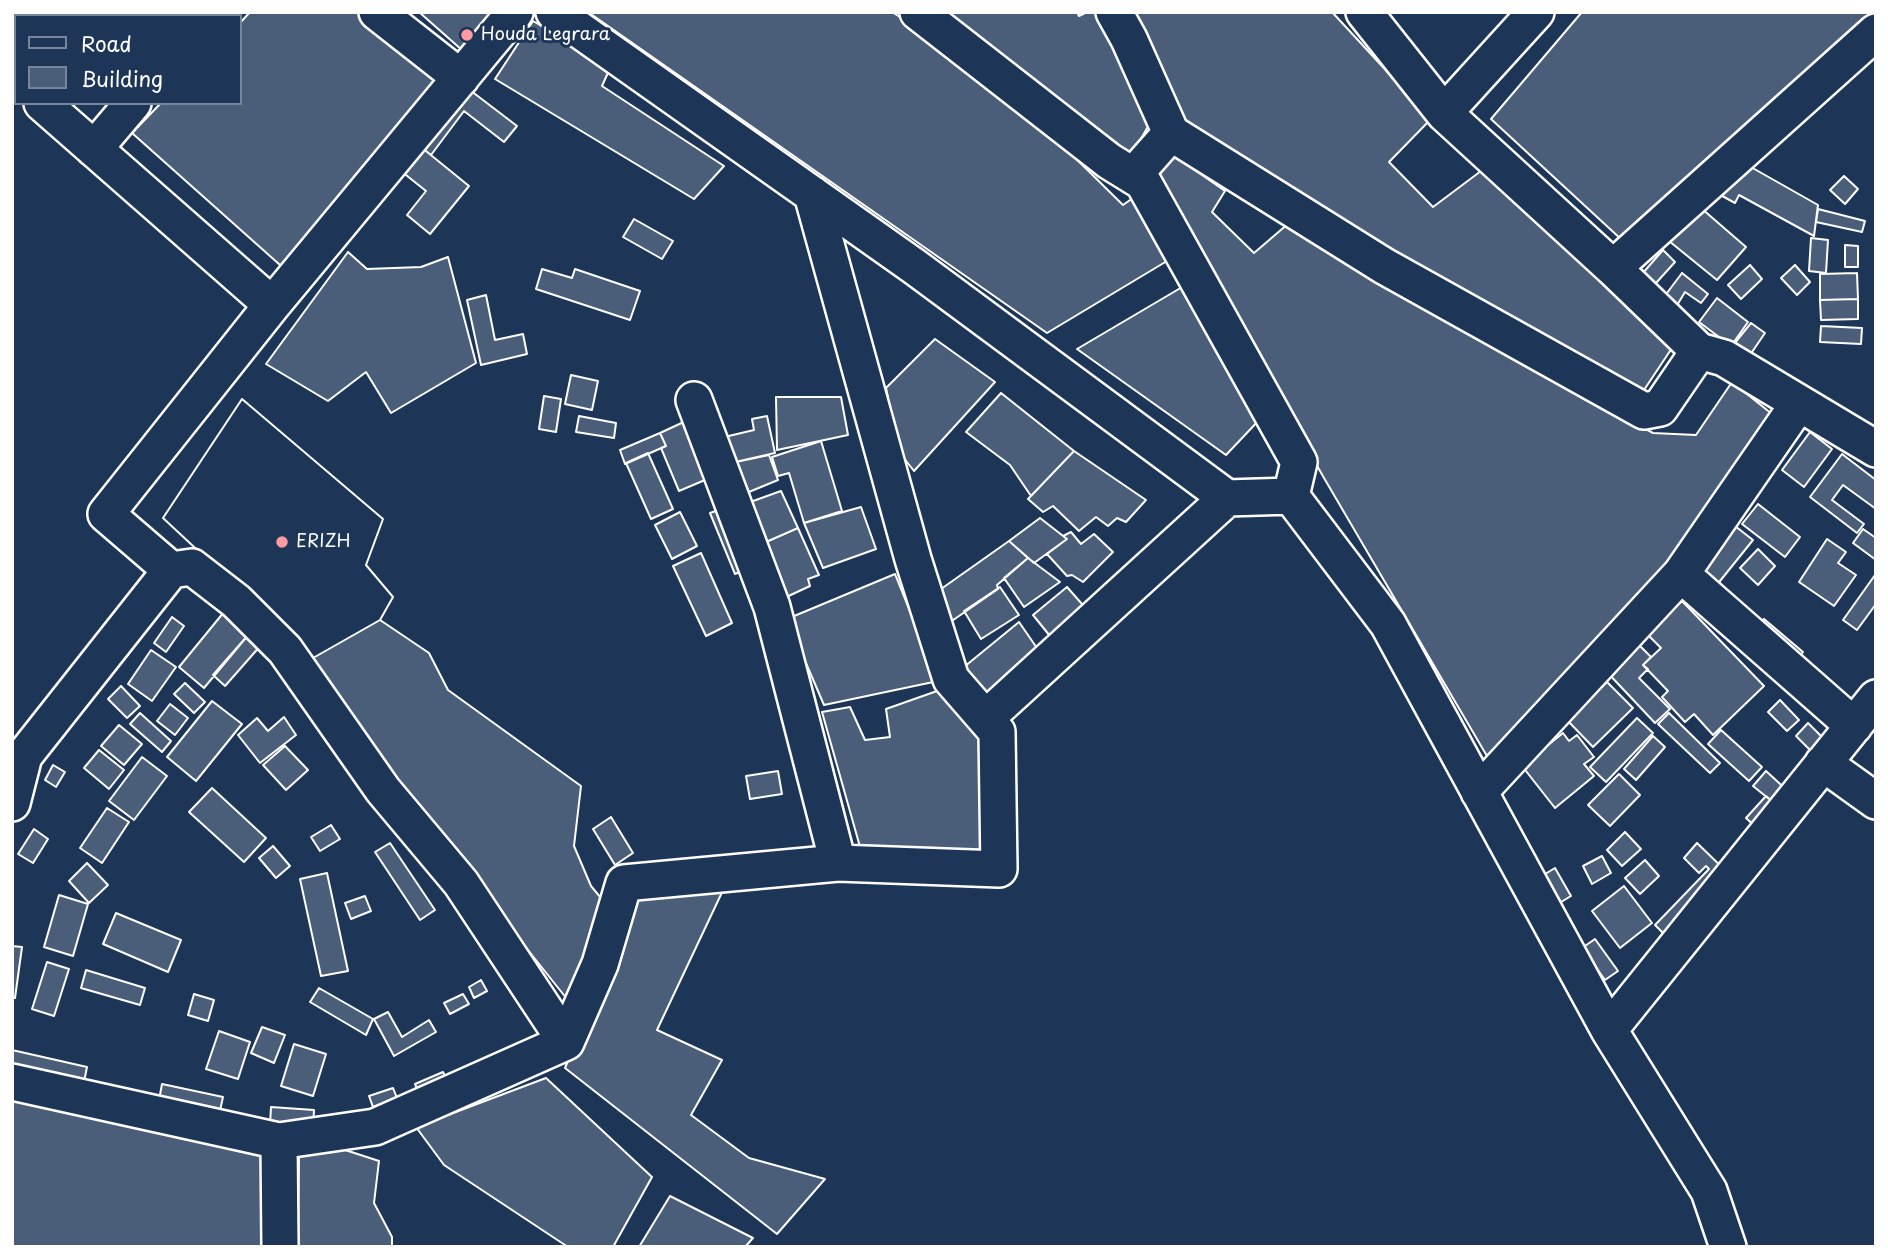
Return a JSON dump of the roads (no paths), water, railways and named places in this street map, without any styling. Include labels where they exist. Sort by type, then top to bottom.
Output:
[{"type":"street","points":[[377,12],[461,78]]},
{"type":"street","points":[[171,570],[106,514],[272,305],[515,12]]},
{"type":"street","points":[[554,12],[915,267],[1227,498],[1291,496]]},
{"type":"street","points":[[918,12],[1109,161],[1143,182],[1299,462],[1291,496]]},
{"type":"street","points":[[1114,12],[1171,133],[1384,266],[1644,411],[1660,408],[1699,351]]},
{"type":"street","points":[[1364,12],[1444,113],[1699,351],[1724,358],[1876,449]]},
{"type":"street","points":[[1444,113],[1536,12]]},
{"type":"street","points":[[1613,268],[1876,32]]},
{"type":"street","points":[[44,105],[272,305]]},
{"type":"street","points":[[94,149],[132,105]]},
{"type":"street","points":[[1133,176],[1171,133]]},
{"type":"street","points":[[12,1082],[279,1141],[374,1127],[566,1042],[600,964],[624,884],[838,863],[999,869],[997,732],[951,679],[913,559],[812,194]]},
{"type":"street","points":[[694,400],[772,607],[838,863]]},
{"type":"street","points":[[1479,792],[1681,574],[1799,403]]},
{"type":"street","points":[[1291,496],[1388,624],[1609,1030],[1709,1191],[1728,1247]]},
{"type":"street","points":[[986,718],[1227,498]]},
{"type":"street","points":[[12,803],[24,756],[171,570],[192,566],[236,601],[285,650],[383,790],[461,883],[566,1042]]},
{"type":"street","points":[[1681,574],[1854,726]]},
{"type":"street","points":[[1609,1030],[1876,698]]},
{"type":"street","points":[[1823,764],[1876,801]]},
{"type":"street","points":[[279,1141],[280,1247]]},
{"type":"place","name":"Houda Legrara","points":[[467,35]]},
{"type":"place","name":"ERIZH","points":[[282,542]]}]
